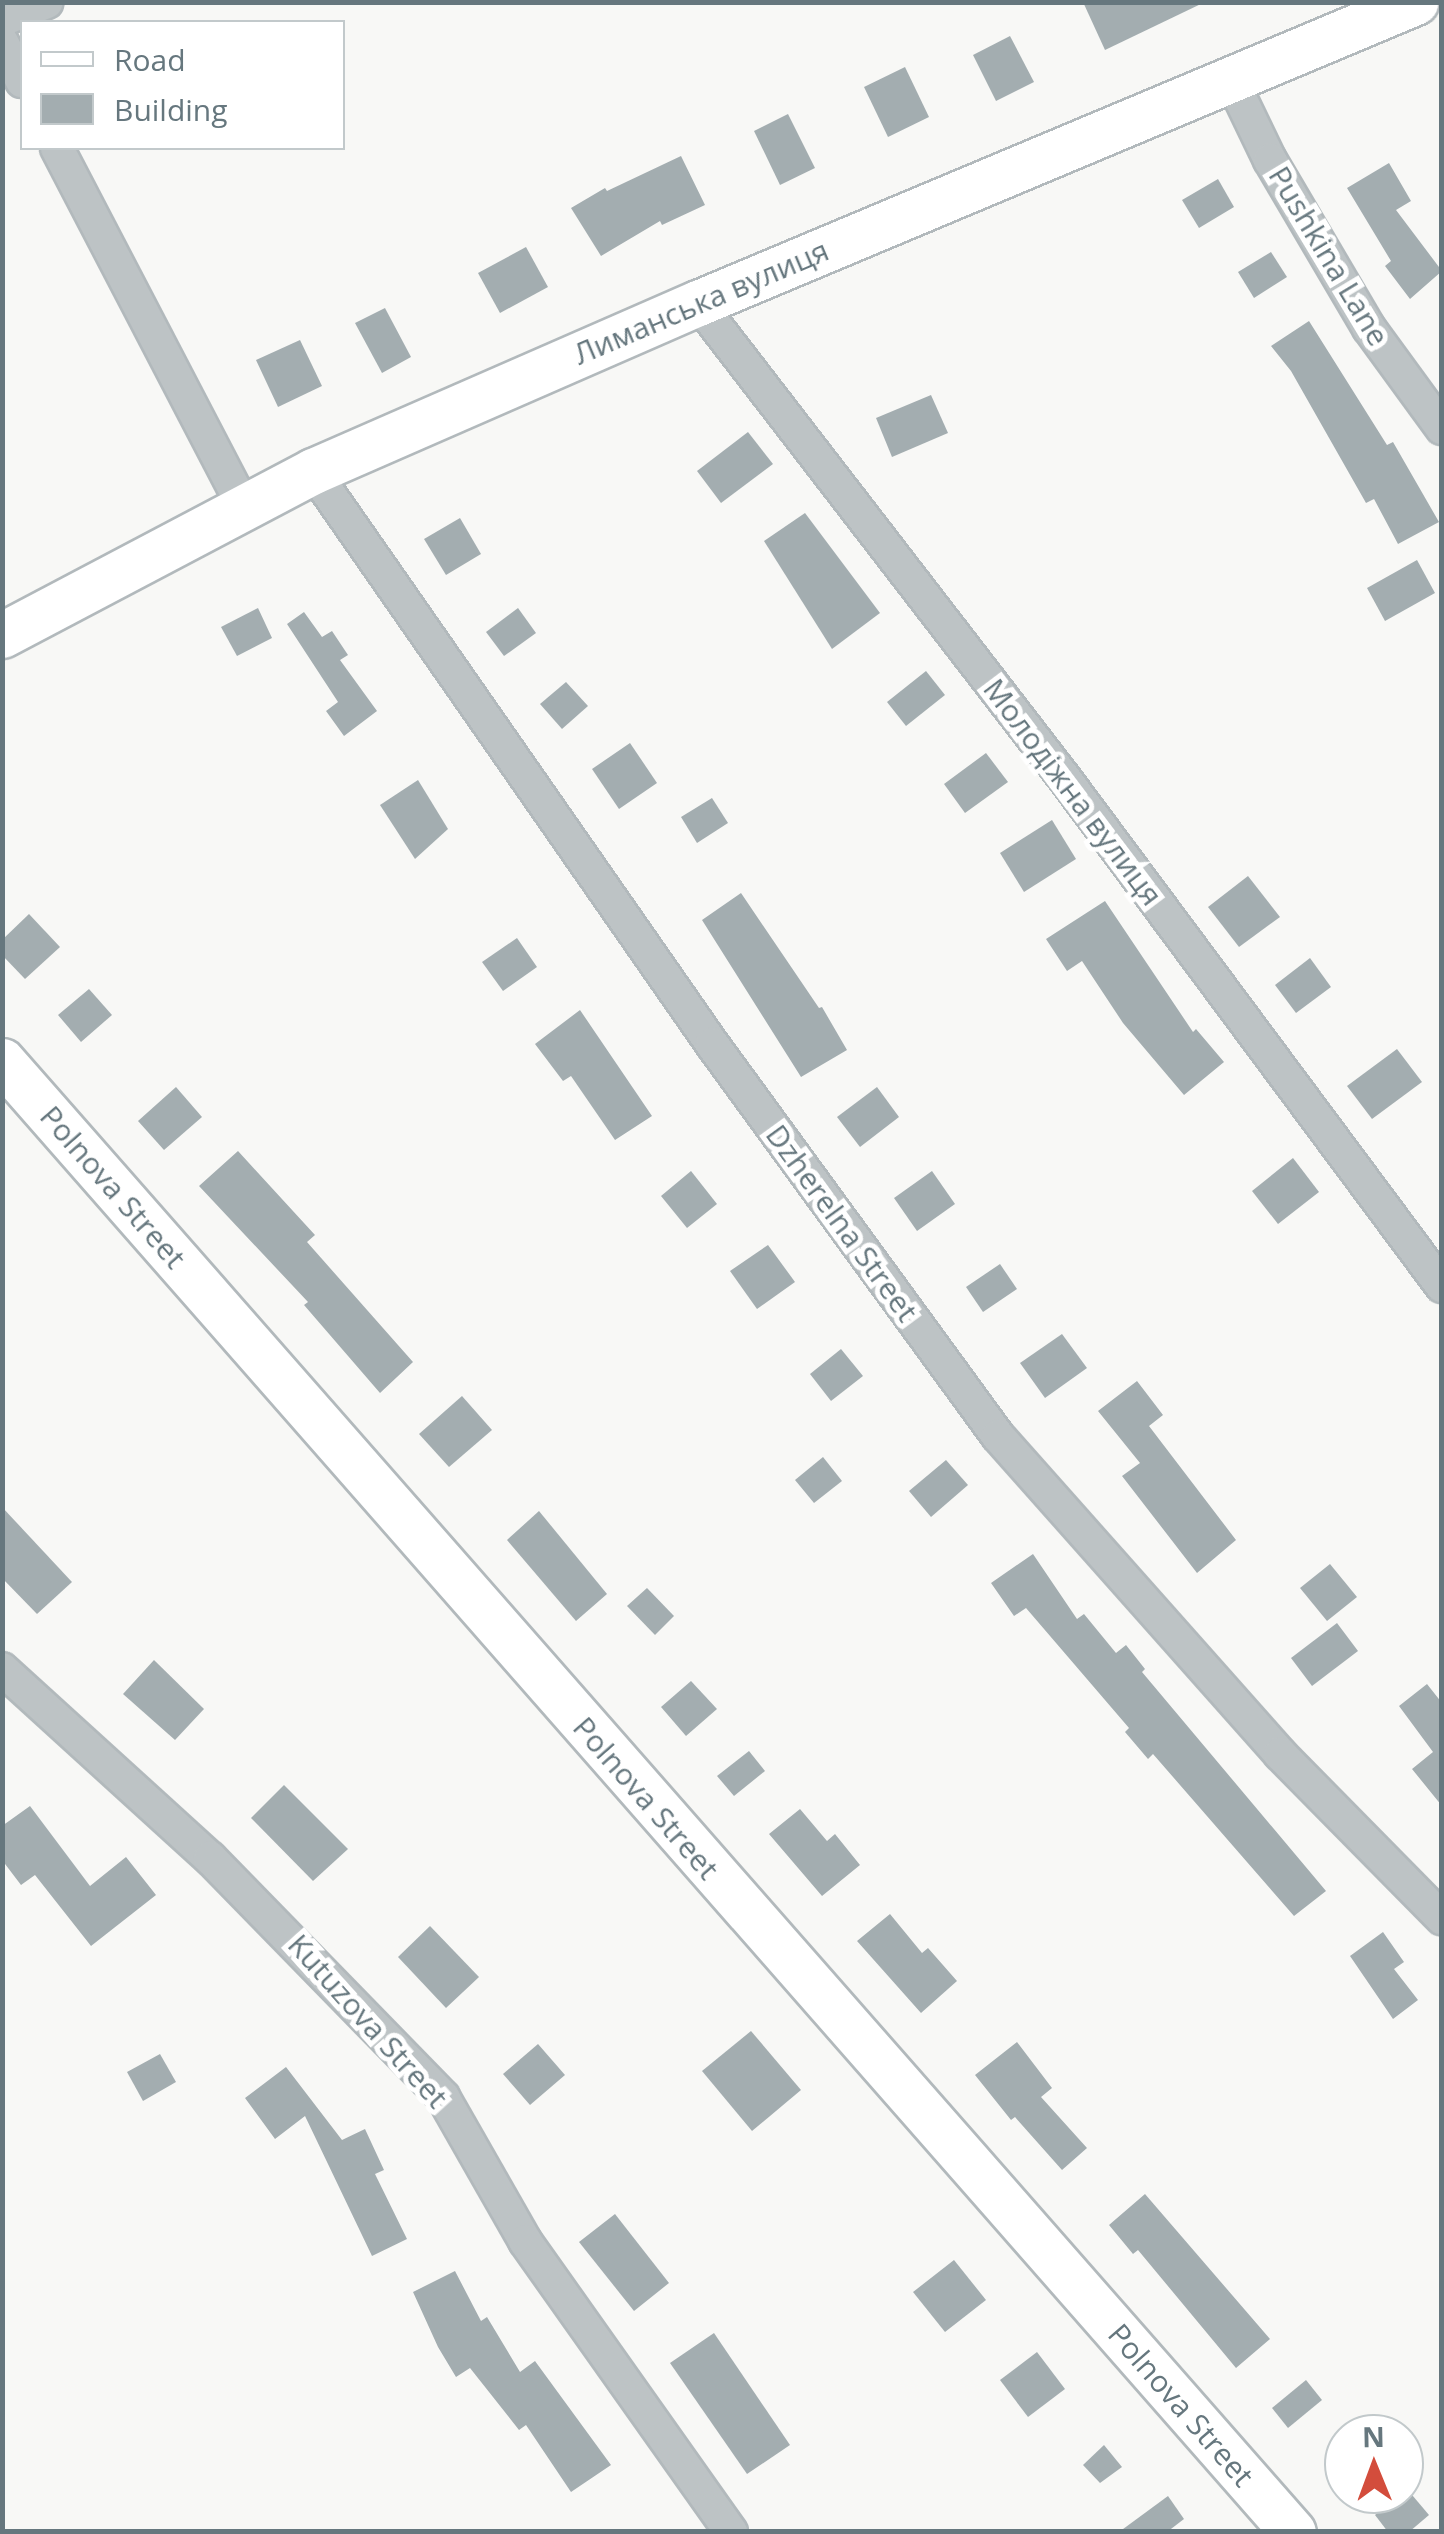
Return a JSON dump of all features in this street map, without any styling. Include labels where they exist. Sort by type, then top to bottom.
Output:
[{"type":"street","points":[[2,20],[47,2]]},
{"type":"street","name":"Лиманська вулиця","points":[[2,635],[313,472],[698,302],[1415,2]]},
{"type":"street","points":[[2,42],[20,77]]},
{"type":"street","name":"Pushkina Lane","points":[[1230,77],[1270,160],[1369,328],[1442,428]]},
{"type":"street","points":[[58,150],[244,506]]},
{"type":"street","name":"Молодіжна вулиця","points":[[698,302],[1065,780],[1442,1286]]},
{"type":"street","name":"Dzherelna Street","points":[[313,472],[712,1044],[998,1436],[1280,1754],[1442,1918]]},
{"type":"street","name":"Polnova Street","points":[[2,1061],[1293,2532]]},
{"type":"street","name":"Kutuzova Street","points":[[2,1669],[210,1858],[444,2097],[524,2241],[731,2532]]},
{"type":"building","points":[[1083,2],[1205,2],[1105,50]]},
{"type":"building","points":[[1010,36],[1034,82],[996,101],[973,55]]},
{"type":"building","points":[[905,67],[929,117],[888,137],[864,87]]},
{"type":"building","points":[[788,114],[815,168],[780,185],[754,131]]},
{"type":"building","points":[[681,156],[705,205],[662,225],[660,221],[601,256],[571,208],[605,188],[607,191]]},
{"type":"building","points":[[1389,163],[1411,201],[1396,210],[1442,271],[1410,299],[1385,266],[1391,261],[1347,188]]},
{"type":"building","points":[[1218,179],[1234,207],[1199,228],[1182,200]]},
{"type":"building","points":[[526,247],[548,287],[500,313],[478,273]]},
{"type":"building","points":[[1271,252],[1287,277],[1254,298],[1238,272]]},
{"type":"building","points":[[385,308],[411,357],[382,373],[355,323]]},
{"type":"building","points":[[1309,321],[1387,445],[1393,442],[1439,522],[1398,544],[1374,499],[1366,503],[1291,371],[1271,346]]},
{"type":"building","points":[[300,340],[322,386],[278,407],[256,360]]},
{"type":"building","points":[[931,395],[948,433],[892,457],[876,418]]},
{"type":"building","points":[[748,432],[773,464],[721,503],[697,471]]},
{"type":"building","points":[[805,513],[880,613],[832,649],[764,541]]},
{"type":"building","points":[[460,518],[481,554],[446,575],[424,539]]},
{"type":"building","points":[[1417,560],[1435,593],[1385,621],[1367,588]]},
{"type":"building","points":[[258,608],[272,638],[237,656],[221,627]]},
{"type":"building","points":[[518,608],[536,633],[504,656],[486,632]]},
{"type":"building","points":[[304,612],[322,637],[332,631],[348,655],[340,660],[377,711],[344,736],[326,711],[338,702],[287,624]]},
{"type":"building","points":[[926,671],[945,695],[906,726],[887,702]]},
{"type":"building","points":[[566,682],[588,706],[562,729],[540,704]]},
{"type":"building","points":[[630,743],[657,783],[619,809],[592,769]]},
{"type":"building","points":[[986,753],[1008,782],[965,813],[944,784]]},
{"type":"building","points":[[418,780],[448,829],[415,859],[380,805]]},
{"type":"building","points":[[712,798],[728,823],[697,843],[681,817]]},
{"type":"building","points":[[1052,820],[1076,859],[1024,892],[1000,853]]},
{"type":"building","points":[[1248,876],[1280,917],[1239,947],[1208,907]]},
{"type":"building","points":[[741,893],[819,1008],[822,1007],[847,1050],[801,1077],[702,920]]},
{"type":"building","points":[[1105,901],[1193,1032],[1196,1029],[1224,1062],[1184,1095],[1123,1023],[1082,961],[1067,971],[1046,939]]},
{"type":"building","points":[[29,914],[60,947],[25,979],[2,955],[2,940]]},
{"type":"building","points":[[517,938],[537,967],[503,991],[482,962]]},
{"type":"building","points":[[1310,958],[1331,987],[1296,1013],[1275,985]]},
{"type":"building","points":[[89,989],[112,1015],[81,1042],[58,1015]]},
{"type":"building","points":[[580,1010],[652,1116],[615,1140],[571,1076],[563,1081],[535,1044]]},
{"type":"building","points":[[1397,1049],[1422,1082],[1372,1119],[1347,1086]]},
{"type":"building","points":[[176,1087],[202,1117],[164,1150],[138,1121]]},
{"type":"building","points":[[877,1087],[899,1117],[860,1147],[837,1117]]},
{"type":"building","points":[[238,1151],[315,1235],[307,1242],[413,1362],[380,1393],[304,1305],[308,1302],[199,1186]]},
{"type":"building","points":[[1293,1158],[1319,1192],[1278,1224],[1252,1191]]},
{"type":"building","points":[[691,1171],[717,1204],[687,1228],[661,1196]]},
{"type":"building","points":[[932,1171],[955,1204],[917,1231],[894,1198]]},
{"type":"building","points":[[768,1245],[795,1282],[757,1309],[730,1271]]},
{"type":"building","points":[[1000,1264],[1017,1289],[983,1312],[966,1287]]},
{"type":"building","points":[[1062,1334],[1087,1368],[1045,1398],[1020,1363]]},
{"type":"building","points":[[841,1349],[863,1376],[831,1401],[810,1374]]},
{"type":"building","points":[[1137,1381],[1163,1415],[1149,1426],[1236,1540],[1197,1573],[1122,1476],[1140,1463],[1098,1411]]},
{"type":"building","points":[[462,1396],[492,1430],[449,1467],[419,1434]]},
{"type":"building","points":[[823,1457],[842,1481],[814,1503],[795,1480]]},
{"type":"building","points":[[946,1460],[968,1485],[931,1517],[909,1491]]},
{"type":"building","points":[[2,1507],[72,1582],[37,1614],[2,1578]]},
{"type":"building","points":[[539,1511],[607,1594],[576,1621],[507,1540]]},
{"type":"building","points":[[1033,1554],[1077,1619],[1084,1614],[1116,1653],[1126,1645],[1145,1669],[1142,1672],[1326,1891],[1294,1916],[1153,1754],[1148,1759],[1125,1732],[1129,1728],[1026,1608],[1014,1616],[991,1583]]},
{"type":"building","points":[[1330,1564],[1357,1597],[1327,1621],[1300,1588]]},
{"type":"building","points":[[647,1588],[674,1616],[655,1635],[627,1606]]},
{"type":"building","points":[[1337,1623],[1358,1651],[1312,1686],[1291,1658]]},
{"type":"building","points":[[154,1660],[204,1709],[175,1740],[123,1694]]},
{"type":"building","points":[[691,1681],[717,1709],[686,1736],[661,1707]]},
{"type":"building","points":[[1427,1684],[1442,1703],[1442,1806],[1412,1769],[1433,1752],[1399,1706]]},
{"type":"building","points":[[749,1751],[765,1771],[734,1796],[717,1776]]},
{"type":"building","points":[[284,1785],[348,1849],[313,1881],[251,1818]]},
{"type":"building","points":[[30,1806],[90,1886],[126,1857],[156,1895],[91,1946],[35,1875],[21,1885],[2,1860],[2,1826]]},
{"type":"building","points":[[800,1809],[827,1841],[835,1834],[860,1865],[822,1896],[769,1834]]},
{"type":"building","points":[[890,1914],[922,1953],[928,1948],[957,1981],[921,2013],[857,1941]]},
{"type":"building","points":[[430,1926],[479,1977],[446,2008],[398,1957]]},
{"type":"building","points":[[1383,1932],[1404,1962],[1394,1969],[1418,2000],[1393,2019],[1350,1956]]},
{"type":"building","points":[[751,2031],[801,2090],[752,2131],[702,2071]]},
{"type":"building","points":[[1017,2042],[1052,2088],[1041,2097],[1087,2148],[1062,2170],[1015,2117],[1011,2120],[975,2075]]},
{"type":"building","points":[[538,2044],[565,2075],[530,2105],[503,2074]]},
{"type":"building","points":[[160,2054],[176,2082],[143,2101],[127,2072]]},
{"type":"building","points":[[286,2067],[342,2140],[365,2129],[384,2170],[375,2174],[407,2239],[372,2256],[305,2116],[275,2139],[245,2098]]},
{"type":"building","points":[[1145,2194],[1270,2339],[1236,2368],[1138,2250],[1133,2254],[1109,2225]]},
{"type":"building","points":[[615,2214],[669,2283],[634,2311],[579,2242]]},
{"type":"building","points":[[954,2260],[986,2300],[945,2332],[913,2292]]},
{"type":"building","points":[[455,2271],[481,2321],[487,2317],[520,2372],[535,2361],[611,2465],[571,2492],[526,2425],[519,2430],[470,2368],[456,2377],[438,2347],[413,2292]]},
{"type":"building","points":[[714,2333],[790,2445],[747,2474],[670,2363]]},
{"type":"building","points":[[1037,2352],[1065,2389],[1028,2417],[1000,2380]]},
{"type":"building","points":[[1306,2380],[1322,2400],[1288,2428],[1272,2408]]},
{"type":"building","points":[[1104,2445],[1122,2467],[1100,2483],[1083,2465]]},
{"type":"building","points":[[1168,2496],[1184,2519],[1167,2532],[1119,2532]]},
{"type":"building","points":[[1424,2509],[1429,2515],[1409,2532],[1388,2532],[1375,2515],[1424,2514]]}]
